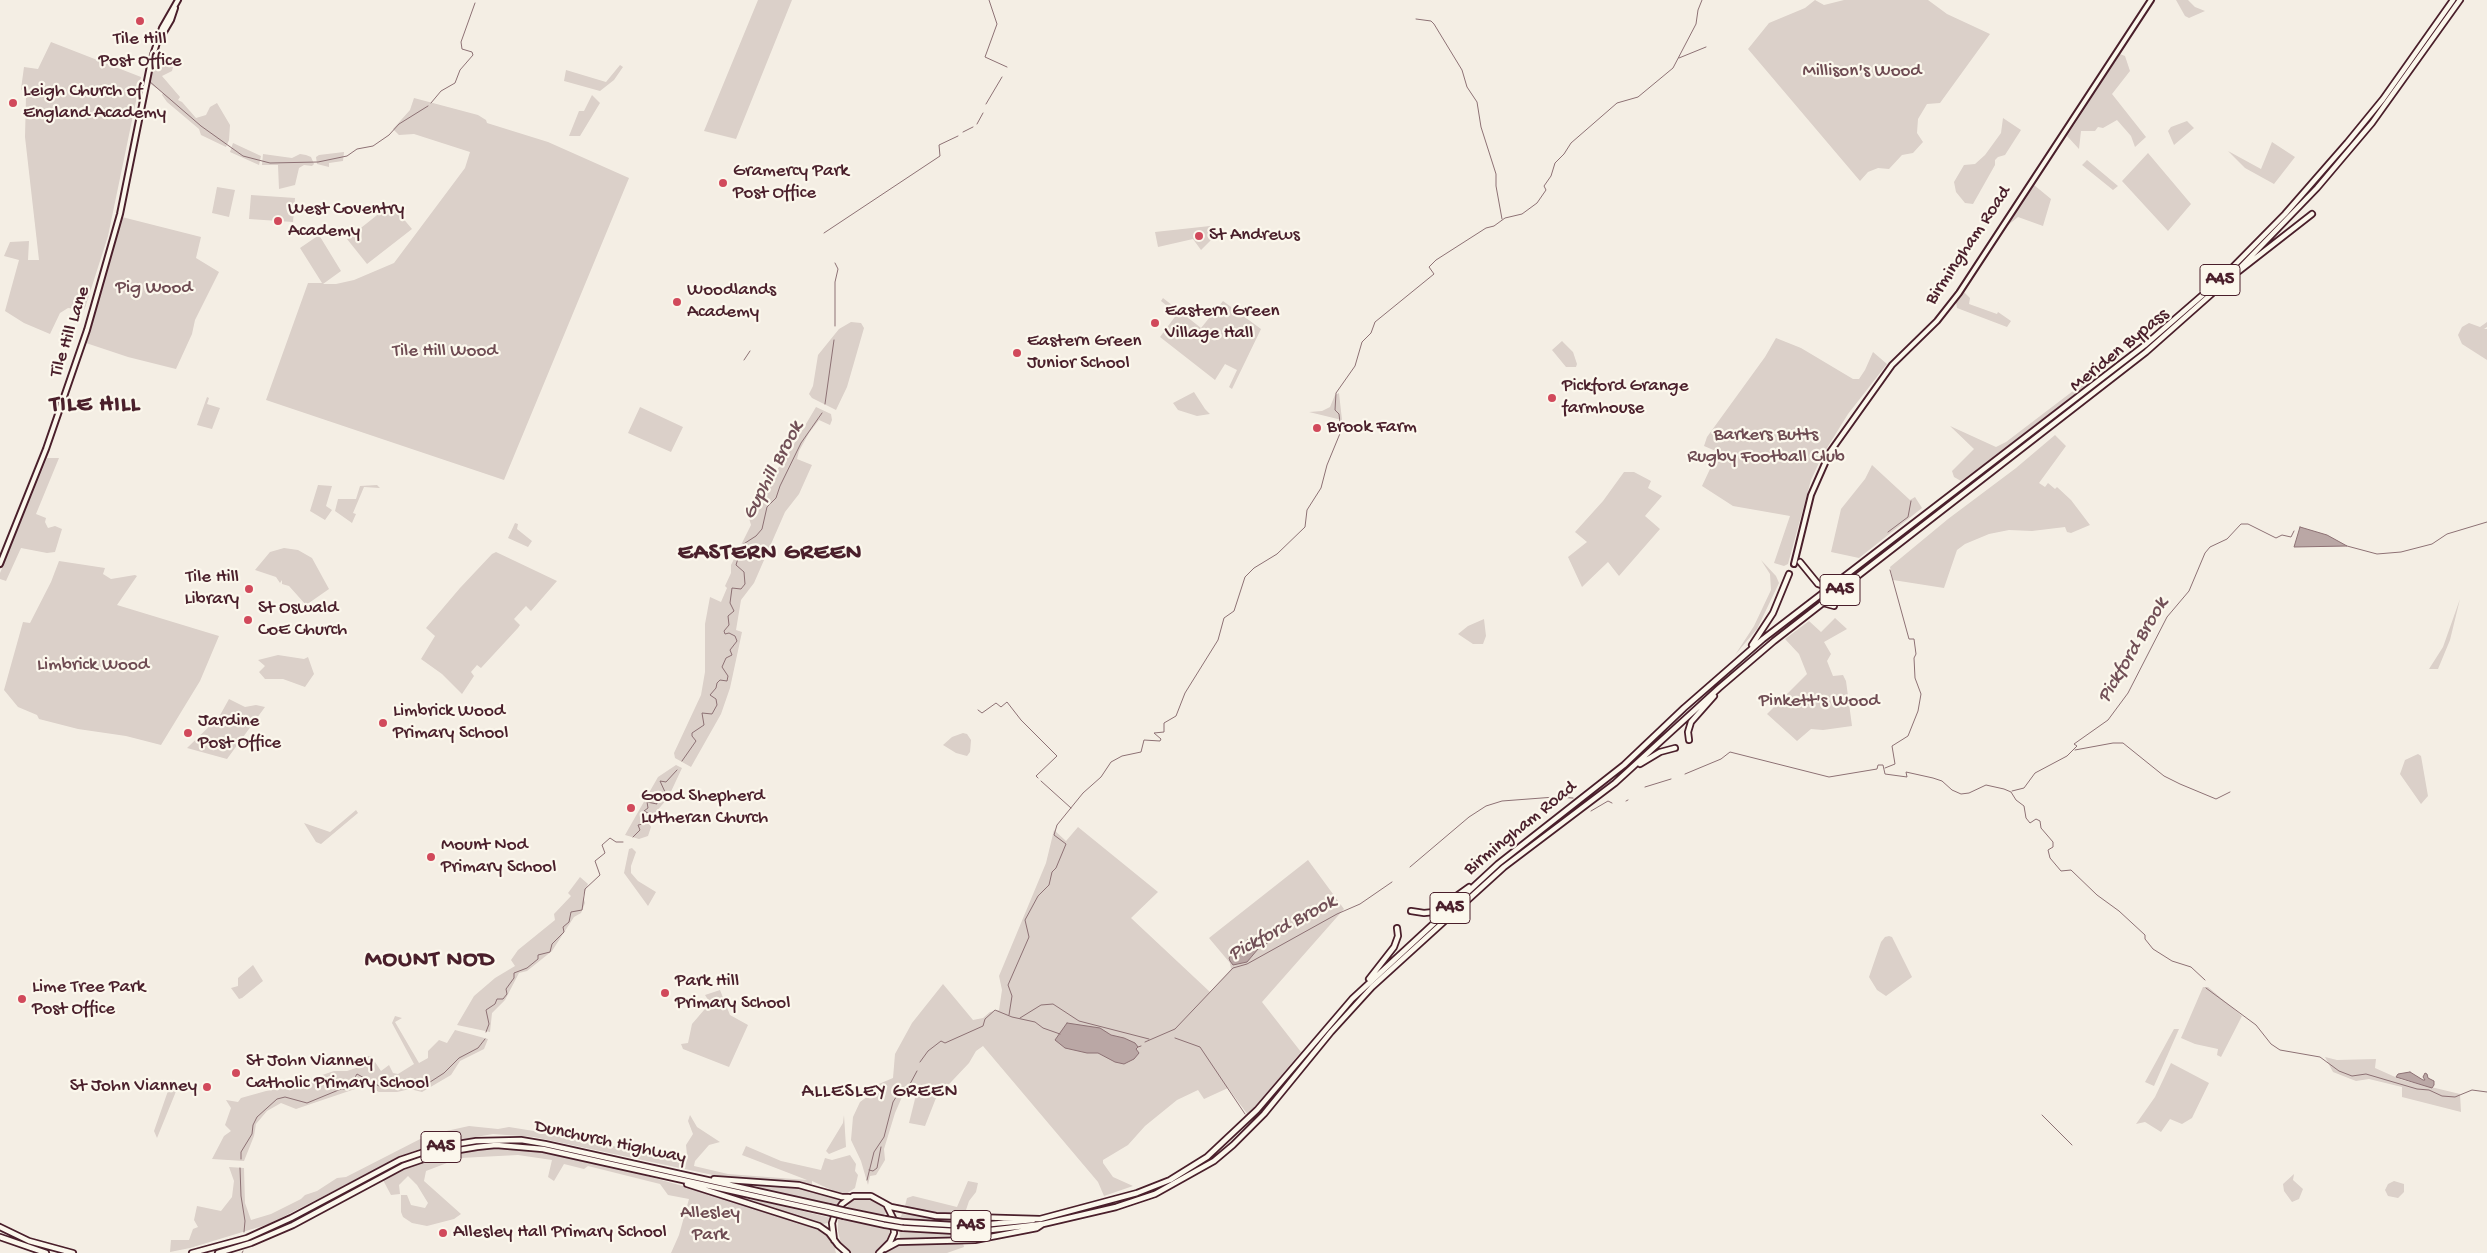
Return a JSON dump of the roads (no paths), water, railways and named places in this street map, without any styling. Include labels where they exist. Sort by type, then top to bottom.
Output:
[{"type":"highway","name":"Meriden Bypass","points":[[1747,652],[2145,345],[2222,279],[2285,214],[2347,143],[2383,99],[2453,0]]},
{"type":"highway","name":"Meriden Bypass","points":[[1742,668],[2146,352],[2234,274],[2317,188],[2361,136],[2400,86],[2460,0]]},
{"type":"highway","points":[[2234,274],[2244,269],[2312,214]]},
{"type":"highway","name":"A45","points":[[1797,561],[1818,584],[1829,588]]},
{"type":"highway","name":"A45","points":[[1747,652],[1768,622],[1789,574]]},
{"type":"highway","points":[[1823,603],[1834,606],[1836,593]]},
{"type":"highway","name":"Birmingham Road","points":[[1040,1219],[1137,1193],[1170,1180],[1207,1157],[1240,1128],[1352,999],[1483,878],[1538,831],[1624,765],[1747,652]]},
{"type":"highway","name":"Birmingham Road","points":[[1043,1224],[1116,1207],[1170,1188],[1214,1161],[1246,1133],[1372,987],[1504,867],[1631,770],[1742,668]]},
{"type":"highway","points":[[1689,740],[1688,732],[1691,722],[1736,673]]},
{"type":"highway","points":[[1631,770],[1660,752],[1675,748]]},
{"type":"highway","points":[[1411,911],[1434,912],[1483,878]]},
{"type":"highway","points":[[1352,999],[1392,950],[1398,936],[1397,928]]},
{"type":"highway","name":"Dunchurch Highway","points":[[192,1253],[248,1238],[291,1218],[400,1160],[458,1143],[496,1139],[521,1140],[902,1222],[970,1226],[1040,1219]]},
{"type":"highway","name":"Dunchurch Highway","points":[[218,1253],[251,1243],[293,1225],[403,1166],[424,1158],[460,1149],[496,1145],[543,1150],[903,1228],[973,1232],[1043,1224]]},
{"type":"highway","points":[[669,1177],[814,1224],[829,1232],[838,1245],[847,1253]]},
{"type":"highway","points":[[708,1179],[799,1185],[842,1197],[871,1196],[886,1205],[949,1218],[1040,1219]]},
{"type":"highway","points":[[834,1240],[832,1224],[835,1214],[852,1197]]},
{"type":"highway","points":[[885,1249],[892,1238],[894,1228],[893,1218],[886,1205]]},
{"type":"highway","points":[[879,1253],[898,1242],[952,1242],[1001,1236],[1037,1228],[1043,1224]]},
{"type":"highway","points":[[0,1227],[29,1240],[74,1253]]},
{"type":"highway","points":[[0,1237],[46,1253]]},
{"type":"highway","points":[[838,1245],[842,1253]]},
{"type":"main road","name":"Birmingham Road","points":[[1789,574],[1797,561],[1797,549],[1815,482],[1839,436],[1892,365],[1937,321],[1958,292],[2152,0]]},
{"type":"main road","name":"Tile Hill Lane","points":[[0,564],[62,404],[91,317],[122,205],[148,73],[159,39],[177,1]]},
{"type":"waterway","name":"Guphill Brook","points":[[989,0],[997,24],[985,57],[1007,67]]},
{"type":"waterway","points":[[1009,1015],[1012,996],[1008,985],[1029,937],[1025,920],[1038,896],[1049,885],[1052,872],[1056,868],[1066,844],[1054,835],[1057,825],[1083,793],[1101,777],[1111,762],[1122,756],[1141,752],[1144,740],[1160,741],[1161,739],[1154,733],[1164,732],[1164,723],[1176,716],[1185,693],[1218,640],[1224,618],[1234,611],[1245,577],[1254,568],[1277,554],[1305,527],[1307,510],[1321,488],[1327,465],[1341,431],[1339,414],[1335,410],[1336,393],[1355,366],[1362,342],[1371,333],[1375,322],[1434,274],[1429,267],[1436,260],[1486,228],[1494,226],[1505,218],[1522,214],[1537,203],[1546,190],[1544,186],[1551,176],[1555,163],[1571,143],[1617,103],[1638,97],[1673,68],[1696,24],[1702,0]]},
{"type":"waterway","points":[[431,103],[441,91],[455,83],[460,70],[473,55],[472,52],[462,49],[461,42],[475,3]]},
{"type":"waterway","points":[[1416,19],[1431,21],[1434,24],[1462,70],[1467,87],[1477,102],[1481,127],[1496,174],[1496,186],[1502,219]]},
{"type":"waterway","points":[[1679,58],[1706,47]]},
{"type":"waterway","name":"Guphill Brook","points":[[986,104],[1002,77]]},
{"type":"waterway","points":[[149,81],[201,126],[243,156],[270,163],[318,162],[347,156],[357,149],[373,146],[389,135],[399,124],[428,106]]},
{"type":"waterway","points":[[977,124],[983,113]]},
{"type":"waterway","points":[[963,132],[973,127]]},
{"type":"waterway","name":"Guphill Brook","points":[[824,233],[940,156],[939,145],[958,136]]},
{"type":"waterway","name":"Guphill Brook","points":[[835,263],[838,269],[835,282],[835,326]]},
{"type":"waterway","name":"Guphill Brook","points":[[825,404],[834,340]]},
{"type":"waterway","points":[[744,360],[750,351]]},
{"type":"waterway","name":"Guphill Brook","points":[[682,761],[696,741],[692,733],[704,725],[702,713],[712,714],[717,705],[716,699],[710,695],[720,680],[727,681],[728,676],[722,667],[726,658],[732,655],[730,650],[737,641],[735,636],[729,633],[725,634],[724,631],[729,625],[728,616],[734,611],[730,603],[732,588],[741,589],[745,584],[744,572],[736,565],[742,545],[756,536],[762,529],[767,507],[776,498],[801,443],[822,413]]},
{"type":"waterway","points":[[1888,532],[1908,517],[1911,501]]},
{"type":"waterway","points":[[2347,546],[2377,554],[2401,552],[2432,544],[2447,534],[2487,522]]},
{"type":"waterway","name":"Pickford Brook","points":[[2012,791],[2024,788],[2035,773],[2067,756],[2077,746],[2074,744],[2108,720],[2128,693],[2167,617],[2189,591],[2205,553],[2210,547],[2227,539],[2241,524],[2248,524],[2276,538],[2282,535],[2291,537],[2294,531]]},
{"type":"waterway","points":[[1885,768],[1895,764],[1892,746],[1908,736],[1918,711],[1921,694],[1915,678],[1914,658],[1916,654],[1914,639],[1909,639],[1890,570]]},
{"type":"waterway","points":[[978,710],[982,713],[996,703],[1001,707],[1007,702],[1021,720],[1057,756],[1036,776],[1038,778]]},
{"type":"waterway","points":[[2075,750],[2123,743],[2164,776],[2180,784],[2216,799],[2230,792]]},
{"type":"waterway","name":"Pickford Brook","points":[[1685,774],[1721,759],[1730,752],[1829,777],[1877,769],[1878,765],[1883,765],[1885,774],[1907,777],[1906,772],[1933,778],[1942,781],[1952,790],[1961,794],[1969,793],[1986,785],[2004,789],[2011,792],[2016,800],[2024,806],[2026,818],[2030,823],[2036,819],[2040,821],[2041,828],[2053,842],[2053,847],[2048,850],[2050,858],[2061,871],[2071,870],[2097,895],[2119,911],[2145,935],[2145,939],[2153,949],[2172,961],[2191,967],[2205,980]]},
{"type":"waterway","name":"Guphill Brook","points":[[633,837],[640,830],[638,825],[643,824],[644,820],[650,816],[650,814],[644,811],[648,808],[647,802],[657,804],[657,795],[665,792],[660,781],[666,782],[677,770]]},
{"type":"waterway","name":"Pickford Brook","points":[[1645,787],[1671,779]]},
{"type":"waterway","points":[[1041,781],[1071,808]]},
{"type":"waterway","name":"Pickford Brook","points":[[1410,867],[1469,817],[1486,806],[1502,801],[1555,797],[1573,798]]},
{"type":"waterway","name":"Pickford Brook","points":[[1591,811],[1608,801],[1612,803]]},
{"type":"waterway","name":"Guphill Brook","points":[[486,1032],[489,1024],[486,1010],[495,1004],[497,999],[503,999],[507,994],[506,989],[514,978],[514,973],[527,968],[538,959],[538,955],[550,952],[552,944],[564,932],[563,927],[569,922],[571,912],[582,910],[585,889],[600,875],[595,861],[605,853],[602,845],[610,838],[616,842],[623,842]]},
{"type":"waterway","name":"Pickford Brook","points":[[1145,1042],[1175,1029],[1233,968],[1247,964],[1337,914],[1360,904],[1392,882]]},
{"type":"waterway","name":"Pickford Brook","points":[[2206,988],[2256,1025],[2271,1044],[2280,1050],[2320,1057],[2339,1071],[2352,1076],[2366,1074],[2417,1089],[2429,1090],[2442,1096],[2455,1097],[2472,1090],[2487,1092]]},
{"type":"waterway","points":[[1020,1018],[1041,1005],[1053,1004],[1079,1021],[1149,1039]]},
{"type":"waterway","name":"Pickford Brook","points":[[920,1062],[928,1051],[941,1041],[945,1043],[983,1026],[985,1019],[995,1010],[1012,1017],[1035,1022],[1043,1028],[1060,1034]]},
{"type":"waterway","points":[[1175,1038],[1200,1047],[1245,1114]]},
{"type":"waterway","points":[[241,1159],[241,1152],[252,1134],[253,1125],[257,1117],[277,1099],[285,1097],[307,1103],[341,1089],[348,1089],[357,1074],[379,1086],[398,1086],[411,1083],[420,1086],[427,1084],[444,1073],[459,1058],[478,1048],[485,1039]]},
{"type":"waterway","name":"Pickford Brook","points":[[867,1180],[874,1152],[884,1137],[893,1102],[901,1089],[912,1086],[910,1084],[917,1071]]},
{"type":"waterway","points":[[2042,1115],[2072,1145]]},
{"type":"waterway","points":[[869,1170],[873,1171],[877,1168],[881,1147]]},
{"type":"waterway","points":[[240,1168],[241,1196],[245,1221],[244,1232]]},
{"type":"place","name":"Tile Hill Post Office","points":[[140,21]]},
{"type":"place","name":"Leigh Church of England Academy","points":[[13,103]]},
{"type":"place","name":"Gramercy Park Post Office","points":[[723,183]]},
{"type":"place","name":"West Coventry Academy","points":[[278,221]]},
{"type":"place","name":"St Andrews","points":[[1199,236]]},
{"type":"place","name":"Woodlands Academy","points":[[677,302]]},
{"type":"place","name":"Eastern Green Village Hall","points":[[1155,323]]},
{"type":"place","name":"Eastern Green Junior School","points":[[1017,353]]},
{"type":"place","name":"Pickford Grange farmhouse","points":[[1552,398]]},
{"type":"place","name":"Brook Farm","points":[[1317,428]]},
{"type":"place","name":"Tile Hill Library","points":[[249,589]]},
{"type":"place","name":"St Oswald CoE Church","points":[[248,620]]},
{"type":"place","name":"Limbrick Wood Primary School","points":[[383,723]]},
{"type":"place","name":"Jardine Post Office","points":[[188,733]]},
{"type":"place","name":"Good Shepherd Lutheran Church","points":[[631,808]]},
{"type":"place","name":"Mount Nod Primary School","points":[[431,857]]},
{"type":"place","name":"Park Hill Primary School","points":[[665,993]]},
{"type":"place","name":"Lime Tree Park Post Office","points":[[22,999]]},
{"type":"place","name":"St John Vianney Catholic Primary School","points":[[236,1073]]},
{"type":"place","name":"St John Vianney","points":[[207,1087]]},
{"type":"place","name":"Allesley Hall Primary School","points":[[443,1233]]},
{"type":"district","name":"TILE HILL","points":[[95,406]]},
{"type":"district","name":"EASTERN GREEN","points":[[770,554]]},
{"type":"district","name":"MOUNT NOD","points":[[430,961]]},
{"type":"district","name":"ALLESLEY GREEN","points":[[880,1093]]},
{"type":"park label","name":"Millison's Wood","points":[[1862,72]]},
{"type":"park label","name":"Pig Wood","points":[[154,289]]},
{"type":"park label","name":"Tile Hill Wood","points":[[445,352]]},
{"type":"park label","name":"Barkers Butts Rugby Football Club","points":[[1766,447]]},
{"type":"park label","name":"Limbrick Wood","points":[[93,666]]},
{"type":"park label","name":"Pinkett's Wood","points":[[1819,702]]},
{"type":"park label","name":"Allesley Park","points":[[710,1225]]}]
